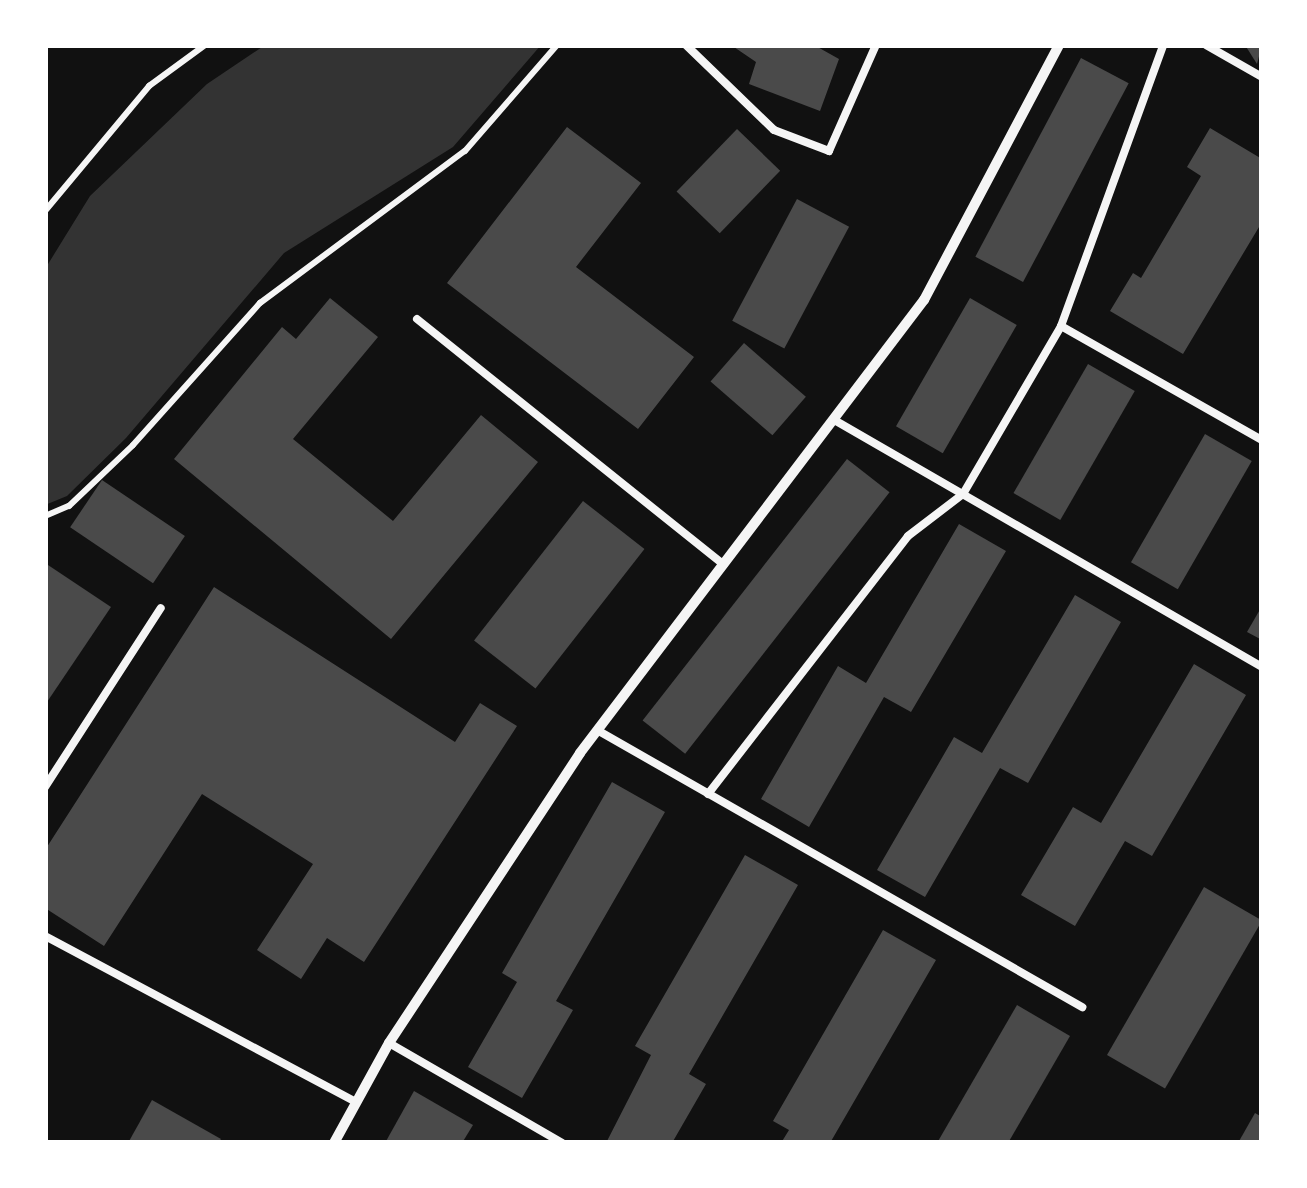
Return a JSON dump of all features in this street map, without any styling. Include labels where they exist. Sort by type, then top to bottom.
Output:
[{"type":"street","points":[[334,1143],[389,1043],[597,730],[924,300],[1059,45]]},
{"type":"lane","points":[[686,45],[774,130],[829,151],[876,45]]},
{"type":"lane","points":[[708,794],[908,536],[964,494],[1061,326],[1163,45]]},
{"type":"lane","points":[[1206,45],[1262,77]]},
{"type":"lane","points":[[417,319],[724,565]]},
{"type":"lane","points":[[1061,326],[1262,440]]},
{"type":"lane","points":[[836,420],[1262,667]]},
{"type":"lane","points":[[45,787],[161,608]]},
{"type":"lane","points":[[597,730],[1082,1007]]},
{"type":"lane","points":[[45,936],[356,1102]]},
{"type":"lane","points":[[389,1043],[562,1143]]},
{"type":"path","points":[[45,211],[149,86],[206,45]]},
{"type":"path","points":[[45,516],[69,506],[133,445],[260,304],[465,150],[557,45]]},
{"type":"shaded area","points":[[265,45],[541,45],[453,147],[284,253],[126,438],[67,496],[45,505],[45,269],[90,196],[207,84]]},
{"type":"building","points":[[731,45],[814,45],[839,59],[820,111],[749,84],[756,62]]},
{"type":"building","points":[[1245,45],[1262,45],[1257,64]]},
{"type":"building","points":[[1081,58],[1129,83],[1023,282],[975,257]]},
{"type":"building","points":[[567,127],[641,183],[576,267],[694,357],[638,429],[447,283]]},
{"type":"building","points":[[1210,128],[1262,159],[1262,222],[1183,354],[1110,311],[1133,273],[1141,278],[1201,176],[1187,167]]},
{"type":"building","points":[[737,129],[780,171],[720,233],[677,192]]},
{"type":"building","points":[[797,199],[849,227],[784,349],[732,321]]},
{"type":"building","points":[[330,298],[378,337],[293,439],[393,521],[481,415],[538,462],[391,639],[174,459],[282,327],[296,339]]},
{"type":"building","points":[[970,298],[1017,325],[943,453],[896,426]]},
{"type":"building","points":[[744,343],[806,397],[772,435],[711,381]]},
{"type":"building","points":[[1088,364],[1135,391],[1060,520],[1014,493]]},
{"type":"building","points":[[1205,434],[1252,461],[1178,589],[1131,562]]},
{"type":"building","points":[[847,459],[890,492],[685,754],[643,721]]},
{"type":"building","points":[[102,480],[185,536],[153,583],[70,527]]},
{"type":"building","points":[[583,501],[644,549],[535,688],[474,640]]},
{"type":"building","points":[[959,524],[1006,551],[911,712],[884,697],[809,827],[761,799],[838,666],[866,683]]},
{"type":"building","points":[[45,563],[111,607],[45,705]]},
{"type":"building","points":[[214,587],[455,742],[480,703],[517,726],[364,962],[327,938],[301,979],[257,950],[313,864],[202,794],[104,946],[45,908],[45,850]]},
{"type":"building","points":[[1075,595],[1121,622],[1028,783],[1000,768],[925,897],[877,870],[954,737],[982,753]]},
{"type":"building","points":[[1262,606],[1262,640],[1247,632]]},
{"type":"building","points":[[1194,664],[1246,695],[1152,856],[1125,841],[1075,926],[1021,895],[1073,807],[1101,823]]},
{"type":"building","points":[[612,782],[665,812],[556,1001],[573,1010],[522,1098],[468,1067],[517,982],[502,973]]},
{"type":"building","points":[[745,855],[798,885],[689,1074],[706,1084],[672,1143],[606,1143],[651,1055],[635,1046]]},
{"type":"building","points":[[1204,887],[1262,921],[1165,1089],[1107,1055]]},
{"type":"building","points":[[883,930],[936,960],[830,1143],[781,1143],[789,1130],[773,1121]]},
{"type":"building","points":[[1017,1005],[1070,1036],[1008,1143],[937,1143]]},
{"type":"building","points":[[414,1091],[473,1125],[462,1143],[385,1143]]},
{"type":"building","points":[[152,1100],[221,1139],[218,1143],[128,1143]]},
{"type":"building","points":[[1255,1113],[1262,1117],[1262,1143],[1238,1143]]}]
